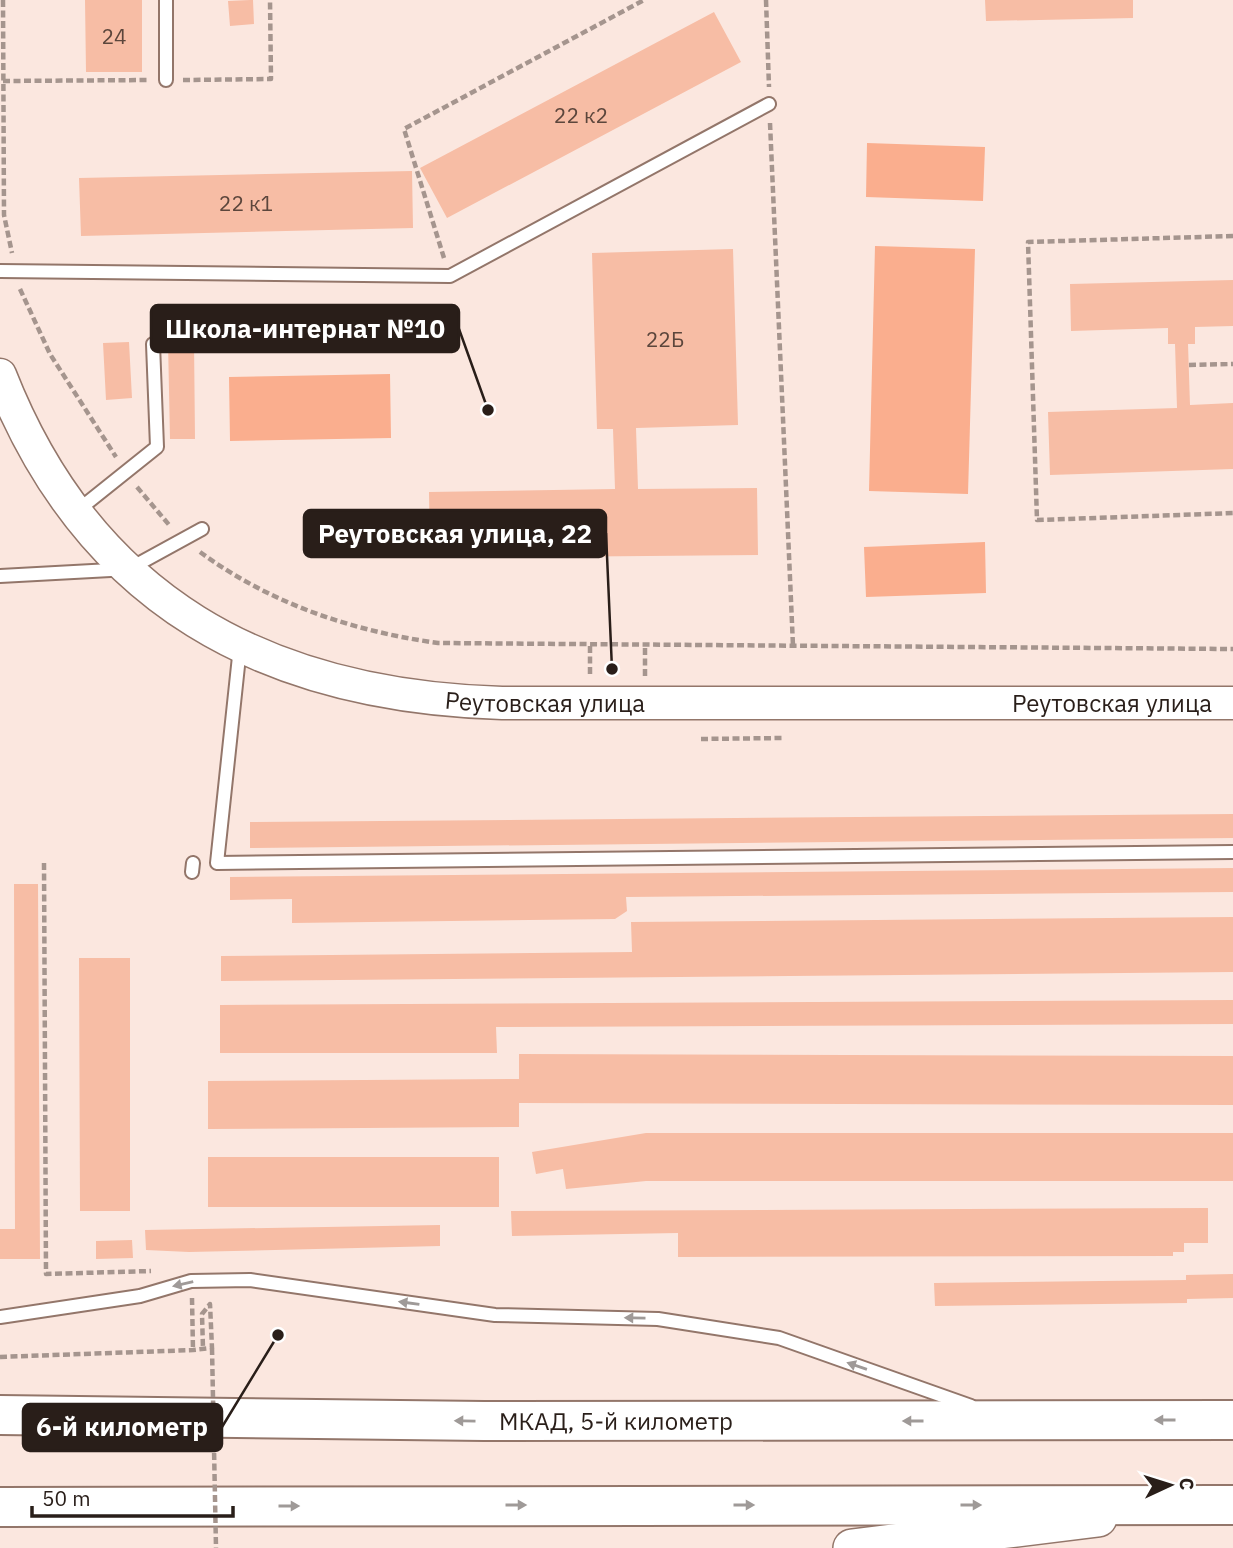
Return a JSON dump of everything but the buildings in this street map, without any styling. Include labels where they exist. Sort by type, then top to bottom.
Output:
[{"type":"highway","name":"МКАД, 5-й километр","points":[[0,1415],[484,1421],[1233,1420]]},
{"type":"highway","points":[[0,1507],[1233,1507]]},
{"type":"main road","points":[[852,1548],[1111,1517],[1233,1507]]},
{"type":"street","name":"Реутовская улица","points":[[0,375],[39,457],[77,511],[129,569],[181,613],[240,647],[335,682],[413,698],[456,702],[1233,703]]},
{"type":"lane","points":[[166,0],[166,80]]},
{"type":"lane","points":[[0,271],[450,276],[769,104]]},
{"type":"lane","points":[[77,511],[157,447],[153,344]]},
{"type":"lane","points":[[0,576],[129,569],[202,529]]},
{"type":"lane","points":[[240,647],[218,863],[1233,852]]},
{"type":"lane","points":[[2,1320],[140,1296],[191,1281],[250,1280],[495,1315],[658,1319],[779,1338],[1013,1421]]},
{"type":"path","points":[[3,0],[4,215],[22,298],[45,344],[126,472],[160,516],[183,540],[239,578],[280,600],[374,633],[459,644],[1233,649]]},
{"type":"path","points":[[450,276],[404,129],[644,0]]},
{"type":"path","points":[[766,0],[793,646]]},
{"type":"path","points":[[1233,236],[1028,242],[1037,520],[1233,513]]},
{"type":"path","points":[[1189,365],[1233,364]]},
{"type":"path","points":[[701,739],[784,738]]},
{"type":"path","points":[[44,863],[46,1274],[191,1270],[193,1350]]},
{"type":"path","points":[[203,1349],[202,1314],[210,1304],[216,1548]]},
{"type":"path","points":[[0,1357],[212,1348]]},
{"type":"shaded area","points":[[867,143],[985,147],[983,201],[866,197]]},
{"type":"shaded area","points":[[875,246],[975,249],[968,494],[869,491]]},
{"type":"shaded area","points":[[390,374],[391,438],[230,441],[229,377]]},
{"type":"shaded area","points":[[985,542],[986,593],[866,597],[864,547]]},
{"type":"place","name":"Школа-интернат №10","points":[[488,410]]},
{"type":"place","name":"Реутовская улица, 22","points":[[612,669]]},
{"type":"place","name":"6-й километр","points":[[278,1335]]}]
